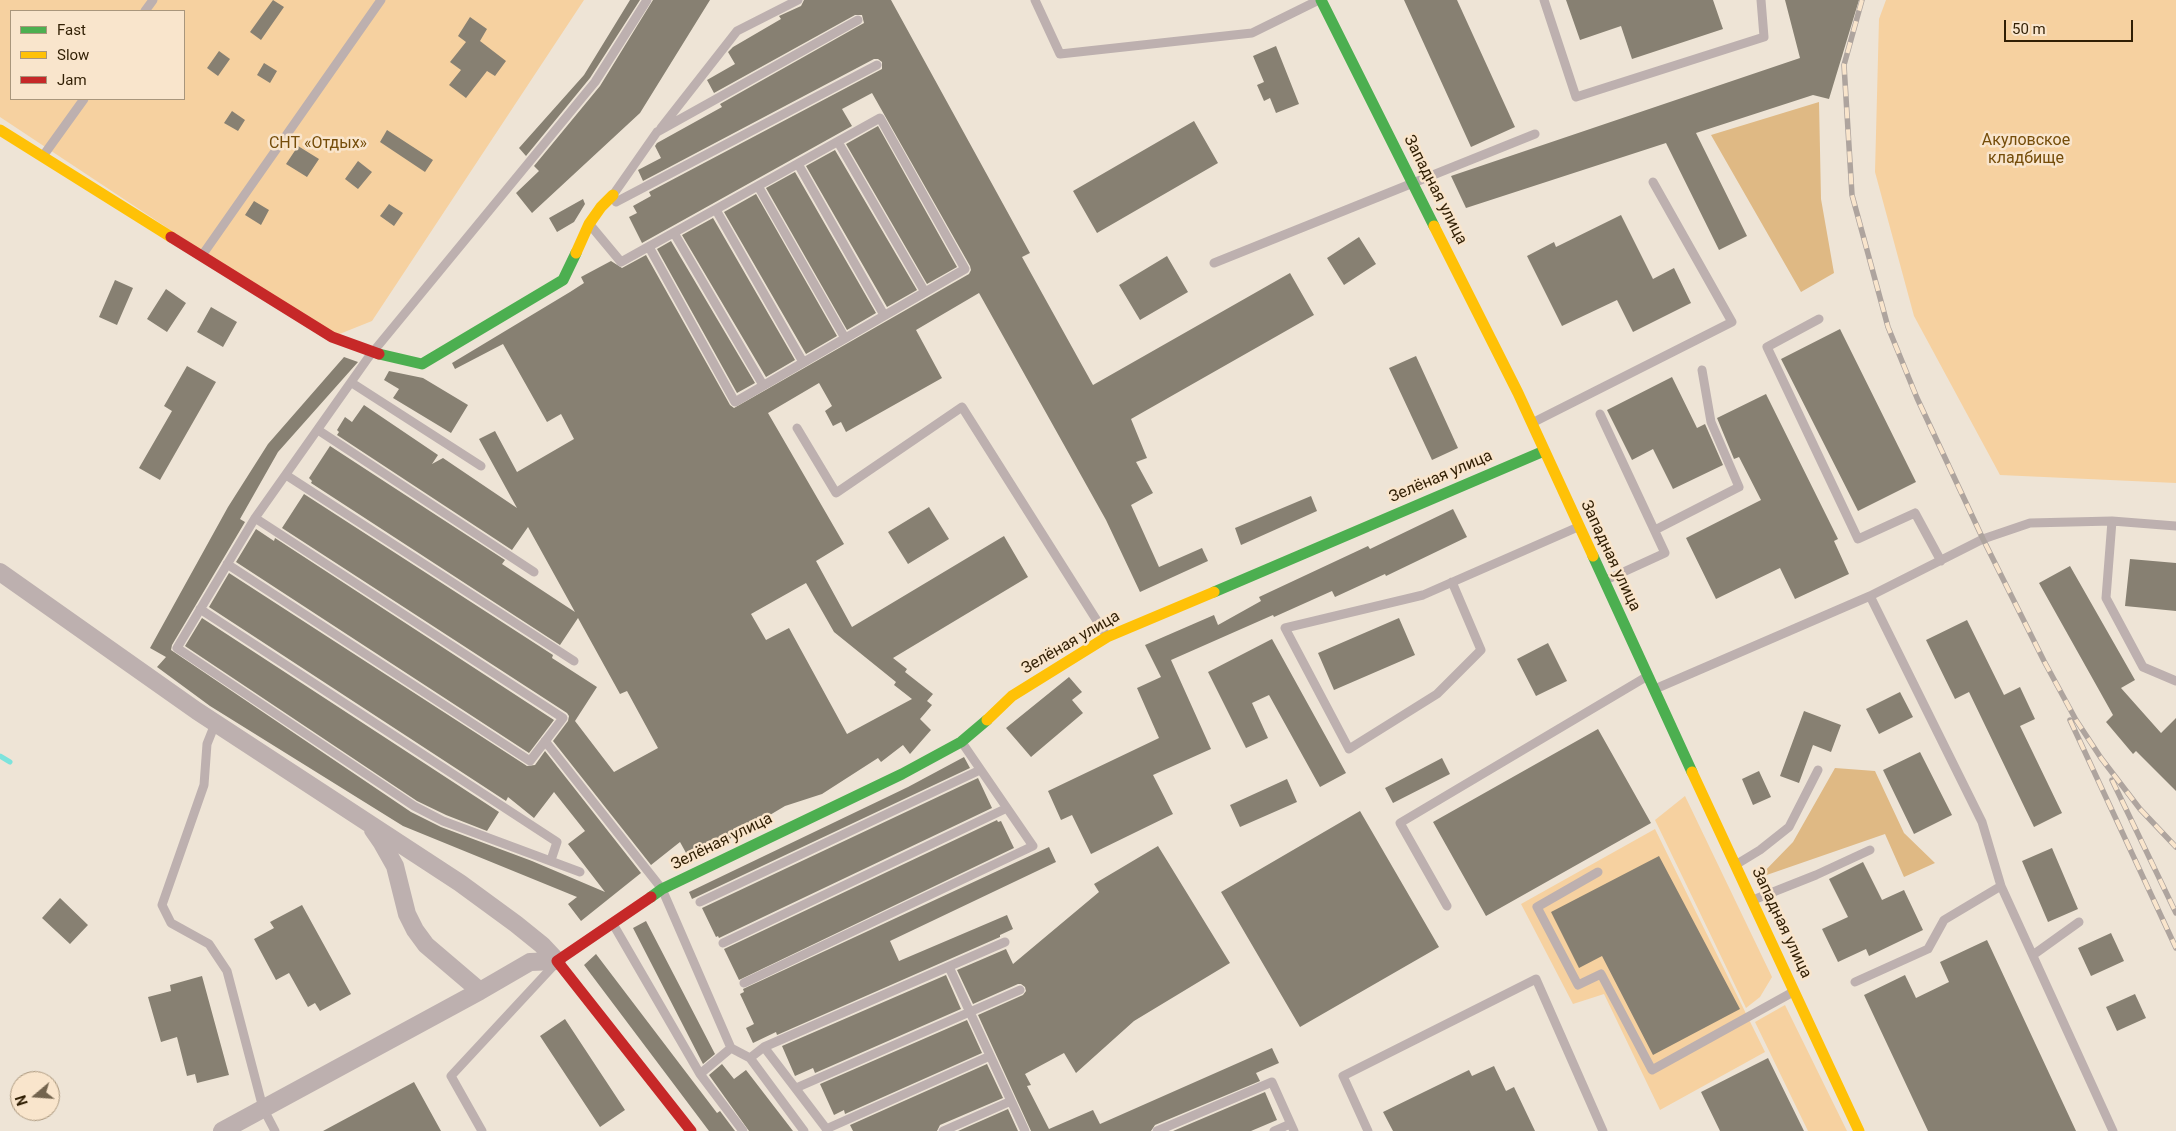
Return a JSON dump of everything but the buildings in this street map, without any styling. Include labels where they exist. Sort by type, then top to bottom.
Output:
[{"type":"street","name":"Западная улица","points":[[1320,0],[1518,393],[1859,1131]]},
{"type":"street","points":[[0,130],[332,337],[372,352],[428,366],[563,280],[589,224],[613,195]]},
{"type":"street","name":"Зелёная улица","points":[[557,960],[662,889],[902,774],[961,742],[977,730],[1012,696],[1107,637],[1544,451]]},
{"type":"street","points":[[0,572],[215,724],[487,902],[542,945],[557,960],[691,1131]]},
{"type":"street","points":[[365,821],[382,842],[396,866],[407,914],[415,930],[429,947],[480,991]]},
{"type":"street","points":[[222,1131],[530,962],[557,960]]},
{"type":"lane","points":[[201,256],[382,0]]},
{"type":"lane","points":[[580,872],[443,821],[414,806],[177,648],[255,518],[352,383],[372,352],[595,82],[647,0]]},
{"type":"lane","points":[[613,195],[658,132],[737,31],[798,0]]},
{"type":"lane","points":[[1034,0],[1060,54],[1252,33],[1320,0]]},
{"type":"lane","points":[[1544,0],[1576,97],[1764,37],[1761,0]]},
{"type":"lane","points":[[658,132],[858,20]]},
{"type":"lane","points":[[598,211],[877,65]]},
{"type":"lane","points":[[43,156],[83,100]]},
{"type":"lane","points":[[589,224],[621,262],[649,246],[716,210],[880,118],[965,269],[735,402],[649,246]]},
{"type":"lane","points":[[1214,263],[1535,134]]},
{"type":"lane","points":[[838,142],[924,292]]},
{"type":"lane","points":[[798,164],[884,316]]},
{"type":"lane","points":[[1532,424],[1732,322],[1652,182]]},
{"type":"lane","points":[[758,186],[845,338]]},
{"type":"lane","points":[[716,210],[803,362]]},
{"type":"lane","points":[[674,233],[763,385]]},
{"type":"lane","points":[[1819,319],[1767,347],[1858,539],[1915,513],[1941,561]]},
{"type":"lane","points":[[1655,530],[1739,487],[1711,422],[1702,370]]},
{"type":"lane","points":[[352,383],[481,466]]},
{"type":"lane","points":[[797,428],[836,493],[962,407],[1107,637]]},
{"type":"lane","points":[[1600,414],[1665,552],[1604,581]]},
{"type":"lane","points":[[318,430],[534,572]]},
{"type":"lane","points":[[286,475],[574,661]]},
{"type":"lane","points":[[227,564],[530,761],[562,718],[255,518]]},
{"type":"lane","points":[[2112,521],[2106,598],[2143,666],[2176,681]]},
{"type":"lane","points":[[1654,690],[1870,596],[1983,539],[2030,523],[2112,521],[2176,526]]},
{"type":"lane","points":[[1452,582],[1481,650],[1437,694],[1349,749],[1285,628],[1423,594],[1579,527]]},
{"type":"lane","points":[[1870,596],[1982,822],[2001,886],[2113,1131]]},
{"type":"lane","points":[[200,609],[557,842],[551,860]]},
{"type":"lane","points":[[1447,906],[1400,823],[1648,675]]},
{"type":"lane","points":[[215,724],[206,744],[204,785],[162,905],[171,923],[209,944],[227,971],[263,1108],[275,1131]]},
{"type":"lane","points":[[545,741],[662,889]]},
{"type":"lane","points":[[744,983],[1033,846],[961,742]]},
{"type":"lane","points":[[700,902],[980,770]]},
{"type":"lane","points":[[1736,865],[1760,850],[1789,827],[1818,770]]},
{"type":"lane","points":[[723,943],[1007,808]]},
{"type":"lane","points":[[1753,900],[1816,875],[1870,850]]},
{"type":"lane","points":[[1598,872],[1537,907],[1578,985],[1601,974],[1652,1070],[1795,991]]},
{"type":"lane","points":[[1855,982],[1928,949],[1944,920],[2001,886]]},
{"type":"lane","name":"Зелёная улица","points":[[662,889],[731,1048]]},
{"type":"lane","points":[[2033,955],[2078,922]]},
{"type":"lane","points":[[613,923],[700,1074],[743,1131]]},
{"type":"lane","points":[[750,1058],[764,1046],[1005,942]]},
{"type":"lane","points":[[482,1131],[451,1076],[557,960]]},
{"type":"lane","points":[[949,967],[1025,1131]]},
{"type":"lane","points":[[1368,1131],[1343,1076],[1536,979],[1603,1131]]},
{"type":"lane","points":[[796,1088],[1020,990]]},
{"type":"lane","points":[[764,1046],[827,1130],[990,1056]]},
{"type":"lane","points":[[700,1074],[731,1048],[750,1058],[804,1131]]},
{"type":"lane","points":[[1157,1131],[1272,1082],[1292,1127],[1274,1131]]},
{"type":"lane","points":[[943,1131],[1011,1101]]},
{"type":"green space","name":"СНТ «Отдых»","points":[[0,0],[584,0],[372,321],[332,337],[0,117]]},
{"type":"green space","name":"Акуловское кладбище","points":[[1886,0],[2176,0],[2176,483],[2000,475],[1914,316],[1875,172],[1879,19]]},
{"type":"green space","points":[[1685,796],[1772,977],[1760,997],[1746,1008],[1655,820]]},
{"type":"green space","points":[[1655,829],[1765,1052],[1660,1110],[1604,994],[1573,1004],[1521,904]]},
{"type":"green space","points":[[1785,1005],[1847,1131],[1808,1131],[1755,1022]]},
{"type":"shaded area","points":[[1819,102],[1821,199],[1834,273],[1801,292],[1711,135]]},
{"type":"shaded area","points":[[1835,768],[1875,771],[1904,833],[1935,863],[1904,877],[1885,834],[1758,878],[1793,842]]},
{"type":"waterway","points":[[0,756],[10,762]]},
{"type":"railway","points":[[1862,0],[1844,65],[1852,195],[1888,327],[1917,398],[1983,539],[2076,720],[2101,758],[2140,809],[2176,847]]},
{"type":"railway","points":[[2070,720],[2176,948]]},
{"type":"railway","points":[[2112,780],[2176,913]]},
{"type":"traffic: fast","points":[[1321,0],[1434,226]]},
{"type":"traffic: fast","points":[[379,354],[422,364],[563,280],[576,253]]},
{"type":"traffic: fast","points":[[1214,592],[1544,451]]},
{"type":"traffic: fast","points":[[1593,556],[1692,772]]},
{"type":"traffic: fast","points":[[651,897],[662,889],[902,774],[961,742],[987,720]]},
{"type":"traffic: slow","points":[[0,130],[171,237]]},
{"type":"traffic: slow","points":[[576,253],[589,224],[601,207],[613,195]]},
{"type":"traffic: slow","points":[[1434,226],[1518,393],[1593,556]]},
{"type":"traffic: slow","points":[[987,720],[1012,696],[1107,637],[1214,592]]},
{"type":"traffic: slow","points":[[1692,772],[1859,1131]]},
{"type":"traffic: jam","points":[[171,237],[332,337],[379,354]]},
{"type":"traffic: jam","points":[[651,897],[557,961],[691,1131]]}]
